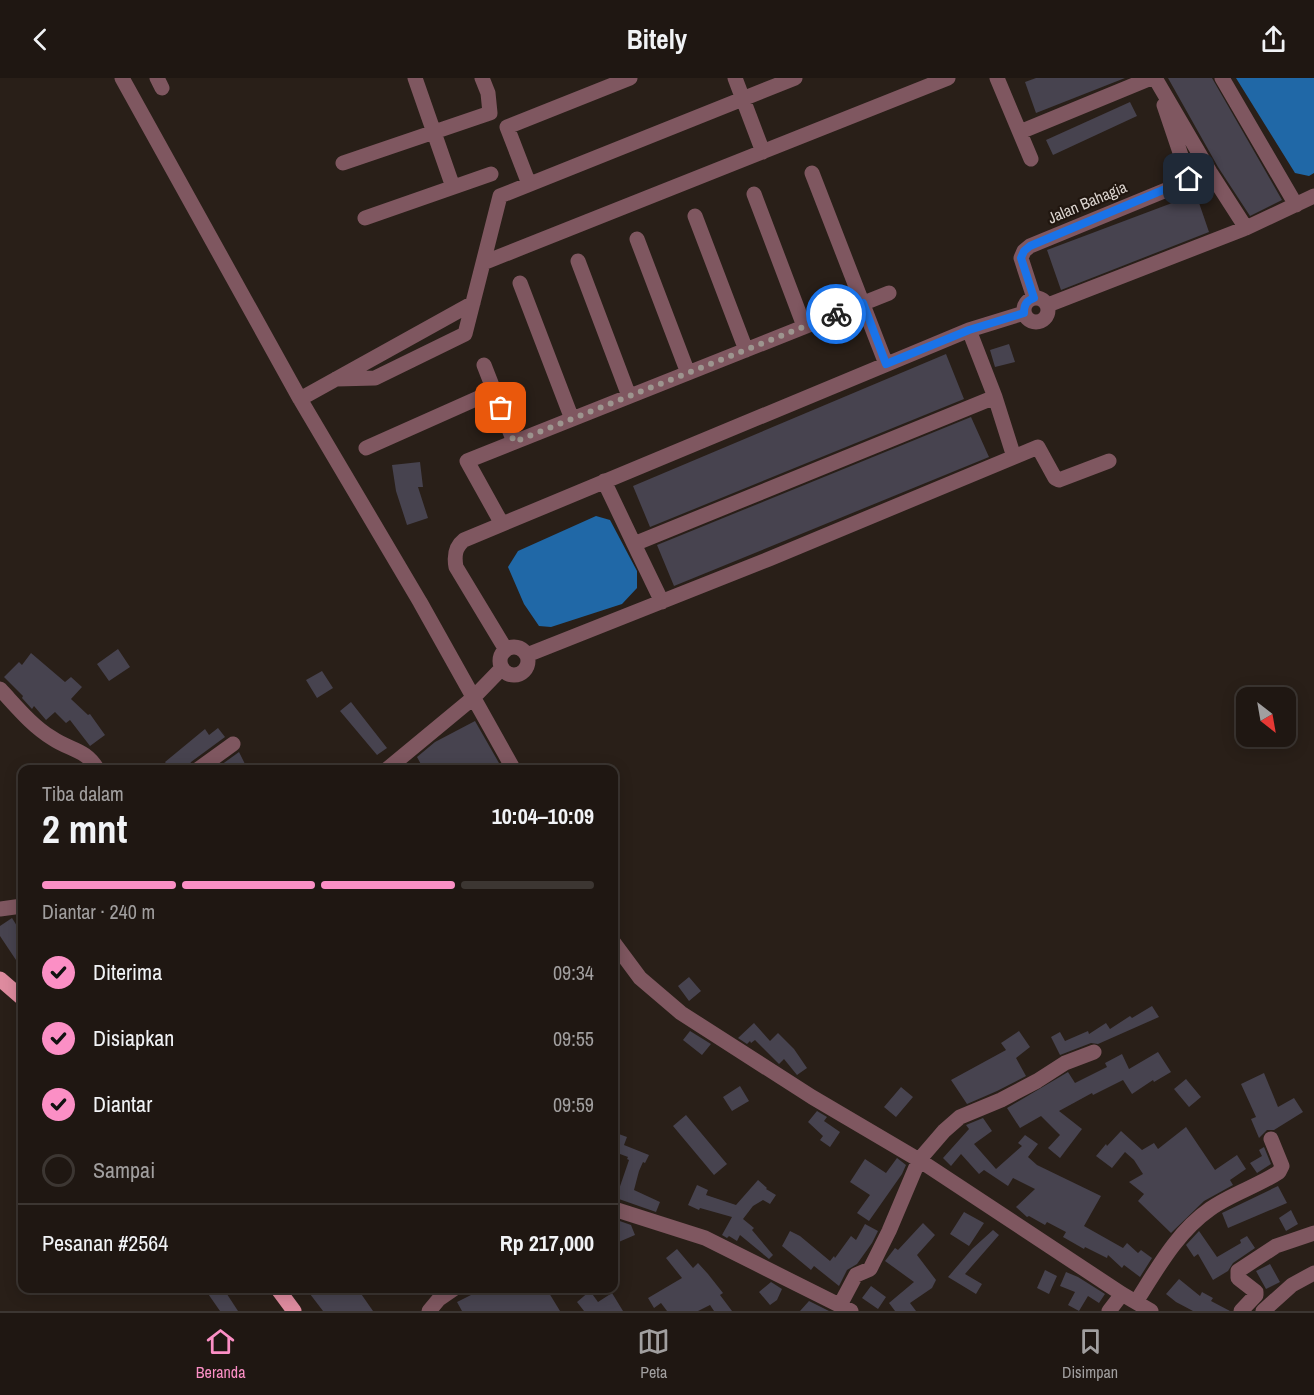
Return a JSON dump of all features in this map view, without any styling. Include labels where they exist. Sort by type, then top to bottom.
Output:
[{"type":"main road","points":[[0,979],[18,995]]},
{"type":"main road","points":[[281,1293],[294,1311]]},
{"type":"street","points":[[122,78],[300,399],[420,602],[511,765]]},
{"type":"street","points":[[415,78],[453,187]]},
{"type":"street","points":[[343,163],[490,114],[488,93],[482,78]]},
{"type":"street","points":[[529,184],[507,127],[630,78]]},
{"type":"street","points":[[735,78],[763,152]]},
{"type":"street","points":[[336,380],[375,378],[465,334],[500,196],[795,78]]},
{"type":"street","points":[[483,263],[948,78]]},
{"type":"street","points":[[997,78],[1030,159]]},
{"type":"street","points":[[1020,132],[1154,78]]},
{"type":"street","points":[[1154,78],[1246,228]]},
{"type":"street","points":[[1154,78],[1189,179]]},
{"type":"street","points":[[1222,78],[1296,205]]},
{"type":"street","name":"Jalan Bahagia","points":[[1034,298],[1021,258],[1030,246],[1210,172]]},
{"type":"street","points":[[812,173],[886,364]]},
{"type":"street","points":[[365,218],[490,174]]},
{"type":"street","points":[[754,194],[804,326]]},
{"type":"street","points":[[1048,305],[1246,228],[1314,196]]},
{"type":"street","points":[[695,216],[746,350]]},
{"type":"street","points":[[637,239],[688,373]]},
{"type":"street","points":[[578,261],[629,396]]},
{"type":"street","points":[[520,284],[572,419]]},
{"type":"street","points":[[502,524],[467,461],[889,292]]},
{"type":"street","points":[[1034,298],[1048,305],[1046,318],[1040,322],[1027,319],[1024,313],[1024,307],[1034,298]]},
{"type":"street","points":[[300,399],[473,303]]},
{"type":"street","points":[[506,650],[456,567],[454,558],[458,545],[464,540],[969,330],[1024,313]]},
{"type":"street","points":[[969,330],[1014,457]]},
{"type":"street","points":[[484,364],[514,442]]},
{"type":"street","points":[[366,448],[494,392]]},
{"type":"street","points":[[634,544],[994,397]]},
{"type":"street","points":[[527,655],[662,602],[1038,447],[1055,478],[1059,480],[1109,461]]},
{"type":"street","points":[[604,481],[662,602]]},
{"type":"street","points":[[520,648],[527,655],[528,664],[519,675],[509,674],[502,668],[501,658],[506,650],[520,648]]},
{"type":"street","points":[[392,765],[473,698],[502,668]]},
{"type":"street","points":[[0,689],[43,732],[53,739],[84,752],[90,756],[95,765]]},
{"type":"street","points":[[204,765],[232,744]]},
{"type":"street","points":[[0,909],[18,907]]},
{"type":"street","points":[[618,949],[639,978],[681,1013],[812,1097],[918,1160],[1151,1311]]},
{"type":"street","points":[[618,1210],[705,1238],[846,1308],[856,1275],[870,1269],[889,1231],[918,1160],[944,1131],[960,1117],[1001,1100],[1065,1063],[1094,1052]]},
{"type":"street","points":[[1136,1302],[1168,1251],[1199,1217],[1280,1172],[1282,1166],[1271,1139]]},
{"type":"street","points":[[1241,1311],[1256,1295],[1256,1292],[1238,1278],[1238,1271],[1276,1246],[1314,1233]]},
{"type":"street","points":[[1263,1311],[1293,1285],[1314,1273]]},
{"type":"street","points":[[429,1311],[448,1293]]},
{"type":"street","points":[[1109,1311],[1122,1294]]},
{"type":"water","points":[[1236,78],[1314,78],[1314,173],[1309,176],[1295,173]]},
{"type":"water","points":[[596,516],[610,520],[637,571],[637,588],[622,604],[551,627],[539,626],[524,604],[508,567],[518,551]]},
{"type":"building","points":[[1036,78],[1125,78],[1036,113],[1025,82]]},
{"type":"building","points":[[1168,78],[1212,78],[1282,200],[1250,216],[1218,167]]},
{"type":"building","points":[[1130,102],[1137,116],[1053,155],[1046,140]]},
{"type":"building","points":[[1196,194],[1209,232],[1061,290],[1047,250]]},
{"type":"building","points":[[1009,344],[1015,362],[995,367],[990,350]]},
{"type":"building","points":[[946,354],[964,399],[650,527],[633,486]]},
{"type":"building","points":[[971,417],[989,457],[674,586],[657,545]]},
{"type":"building","points":[[420,462],[423,487],[418,487],[428,518],[407,525],[396,491],[392,465]]},
{"type":"building","points":[[118,649],[130,667],[109,681],[97,664]]},
{"type":"building","points":[[31,653],[65,682],[71,677],[82,687],[71,699],[88,715],[90,714],[105,735],[90,746],[70,720],[66,723],[55,712],[46,720],[34,706],[32,709],[22,698],[23,696],[4,677],[19,662],[22,665]]},
{"type":"building","points":[[322,671],[333,688],[317,698],[306,680]]},
{"type":"building","points":[[351,702],[387,748],[377,755],[340,711]]},
{"type":"building","points":[[475,721],[500,765],[421,765],[417,757],[435,742]]},
{"type":"building","points":[[218,728],[225,737],[190,765],[167,765],[165,762],[205,729],[209,735]]},
{"type":"building","points":[[239,752],[246,765],[221,765]]},
{"type":"building","points":[[12,918],[18,928],[18,963],[0,936],[0,926]]},
{"type":"building","points":[[689,977],[701,991],[689,1001],[678,986]]},
{"type":"building","points":[[1152,1006],[1159,1017],[1098,1044],[1091,1043],[1060,1055],[1051,1037],[1060,1032],[1065,1041],[1088,1031],[1089,1034],[1106,1023],[1110,1029]]},
{"type":"building","points":[[754,1023],[770,1041],[778,1033],[794,1049],[807,1068],[797,1075],[784,1059],[779,1064],[755,1040],[747,1044],[738,1038]]},
{"type":"building","points":[[690,1031],[711,1044],[702,1055],[683,1040]]},
{"type":"building","points":[[1019,1031],[1030,1047],[1016,1058],[1026,1076],[967,1104],[951,1080],[1006,1050],[1001,1043]]},
{"type":"building","points":[[1158,1052],[1171,1072],[1154,1082],[1153,1080],[1132,1094],[1123,1080],[1093,1095],[1092,1093],[1059,1111],[1082,1129],[1060,1158],[1048,1148],[1060,1135],[1041,1116],[1020,1128],[1007,1108],[1068,1072],[1075,1083],[1107,1067],[1105,1063],[1122,1054],[1129,1069]]},
{"type":"building","points":[[1264,1073],[1278,1107],[1294,1098],[1303,1112],[1274,1130],[1267,1130],[1259,1138],[1251,1119],[1256,1117],[1241,1084]]},
{"type":"building","points":[[1186,1079],[1201,1097],[1189,1107],[1174,1089]]},
{"type":"building","points":[[740,1086],[749,1101],[732,1111],[723,1097]]},
{"type":"building","points":[[901,1087],[913,1097],[896,1117],[884,1107]]},
{"type":"building","points":[[817,1111],[827,1117],[824,1121],[840,1132],[830,1147],[820,1140],[823,1136],[808,1122]]},
{"type":"building","points":[[686,1115],[727,1164],[714,1175],[673,1126]]},
{"type":"building","points":[[983,1118],[992,1131],[974,1144],[996,1169],[1022,1146],[1018,1143],[1025,1135],[1038,1144],[1028,1157],[1037,1165],[1101,1196],[1084,1226],[1123,1248],[1127,1243],[1138,1253],[1141,1250],[1152,1258],[1140,1277],[1124,1265],[1122,1268],[1108,1255],[1107,1258],[1085,1247],[1084,1249],[1063,1237],[1066,1232],[1047,1222],[1045,1225],[1027,1217],[1016,1207],[1035,1189],[1013,1178],[1008,1186],[984,1170],[979,1174],[961,1154],[951,1166],[943,1158],[969,1129],[966,1125]]},
{"type":"building","points":[[1186,1127],[1215,1170],[1237,1155],[1246,1169],[1230,1180],[1233,1185],[1204,1201],[1171,1233],[1138,1201],[1144,1194],[1129,1182],[1143,1174],[1134,1160],[1125,1152],[1112,1168],[1096,1156],[1121,1131],[1142,1150],[1154,1143],[1158,1149]]},
{"type":"building","points":[[618,1134],[627,1137],[624,1145],[649,1155],[639,1171],[634,1190],[660,1202],[656,1212],[618,1199],[629,1160],[628,1157],[620,1154],[618,1159]]},
{"type":"building","points":[[1264,1147],[1271,1164],[1257,1173],[1250,1163],[1262,1156],[1259,1150]]},
{"type":"building","points":[[897,1158],[906,1165],[902,1174],[869,1221],[857,1213],[870,1195],[850,1182],[865,1159],[886,1173]]},
{"type":"building","points":[[758,1180],[776,1195],[770,1204],[763,1200],[753,1206],[743,1219],[754,1228],[752,1230],[773,1255],[769,1259],[740,1235],[737,1241],[722,1235],[732,1217],[700,1208],[699,1210],[688,1205],[697,1185],[708,1190],[706,1195],[736,1205]]},
{"type":"building","points":[[1278,1186],[1287,1203],[1228,1228],[1222,1213]]},
{"type":"building","points":[[1291,1210],[1298,1224],[1286,1231],[1279,1218]]},
{"type":"building","points":[[964,1212],[984,1223],[969,1246],[950,1234]]},
{"type":"building","points":[[618,1220],[631,1225],[635,1235],[618,1242]]},
{"type":"building","points":[[923,1223],[935,1235],[917,1255],[936,1280],[932,1288],[910,1303],[916,1311],[895,1311],[889,1303],[914,1282],[885,1261],[895,1248],[898,1250]]},
{"type":"building","points":[[865,1224],[878,1231],[857,1264],[847,1270],[839,1286],[814,1266],[811,1270],[782,1246],[790,1231],[800,1236],[830,1261],[834,1256],[835,1258],[851,1236],[856,1240]]},
{"type":"building","points":[[993,1230],[999,1235],[965,1274],[982,1284],[976,1294],[948,1277],[972,1249]]},
{"type":"building","points":[[1199,1231],[1217,1257],[1241,1243],[1240,1240],[1247,1236],[1255,1248],[1233,1263],[1228,1271],[1213,1280],[1198,1254],[1194,1257],[1186,1245]]},
{"type":"building","points":[[677,1249],[693,1268],[698,1263],[708,1274],[723,1293],[720,1295],[732,1311],[714,1311],[710,1305],[698,1311],[667,1311],[661,1303],[654,1308],[648,1298],[682,1278],[666,1258]]},
{"type":"building","points":[[1270,1264],[1280,1282],[1266,1289],[1256,1271]]},
{"type":"building","points":[[1045,1270],[1057,1276],[1049,1294],[1037,1288]]},
{"type":"building","points":[[1066,1272],[1105,1294],[1099,1303],[1088,1296],[1079,1311],[1068,1305],[1075,1292],[1060,1286]]},
{"type":"building","points":[[1179,1279],[1200,1296],[1202,1292],[1213,1298],[1211,1301],[1230,1311],[1193,1311],[1176,1302],[1166,1294]]},
{"type":"building","points":[[771,1282],[782,1289],[777,1300],[770,1305],[759,1292]]},
{"type":"building","points":[[871,1286],[886,1297],[878,1309],[862,1298]]},
{"type":"building","points":[[207,1293],[226,1293],[238,1311],[220,1311]]},
{"type":"building","points":[[360,1293],[373,1311],[323,1311],[310,1294]]},
{"type":"building","points":[[475,1293],[549,1293],[560,1311],[462,1311],[457,1302]]},
{"type":"building","points":[[588,1293],[591,1293],[598,1302],[612,1293],[623,1311],[584,1311],[577,1302]]},
{"type":"building","points":[[809,1301],[829,1311],[800,1311]]},
{"type":"way so far","points":[[501,408],[514,442],[836,314]]},
{"type":"route","points":[[836,314],[863,303],[886,364],[969,330],[1024,313],[1024,307],[1034,298],[1021,258],[1030,246],[1189,179]]}]
